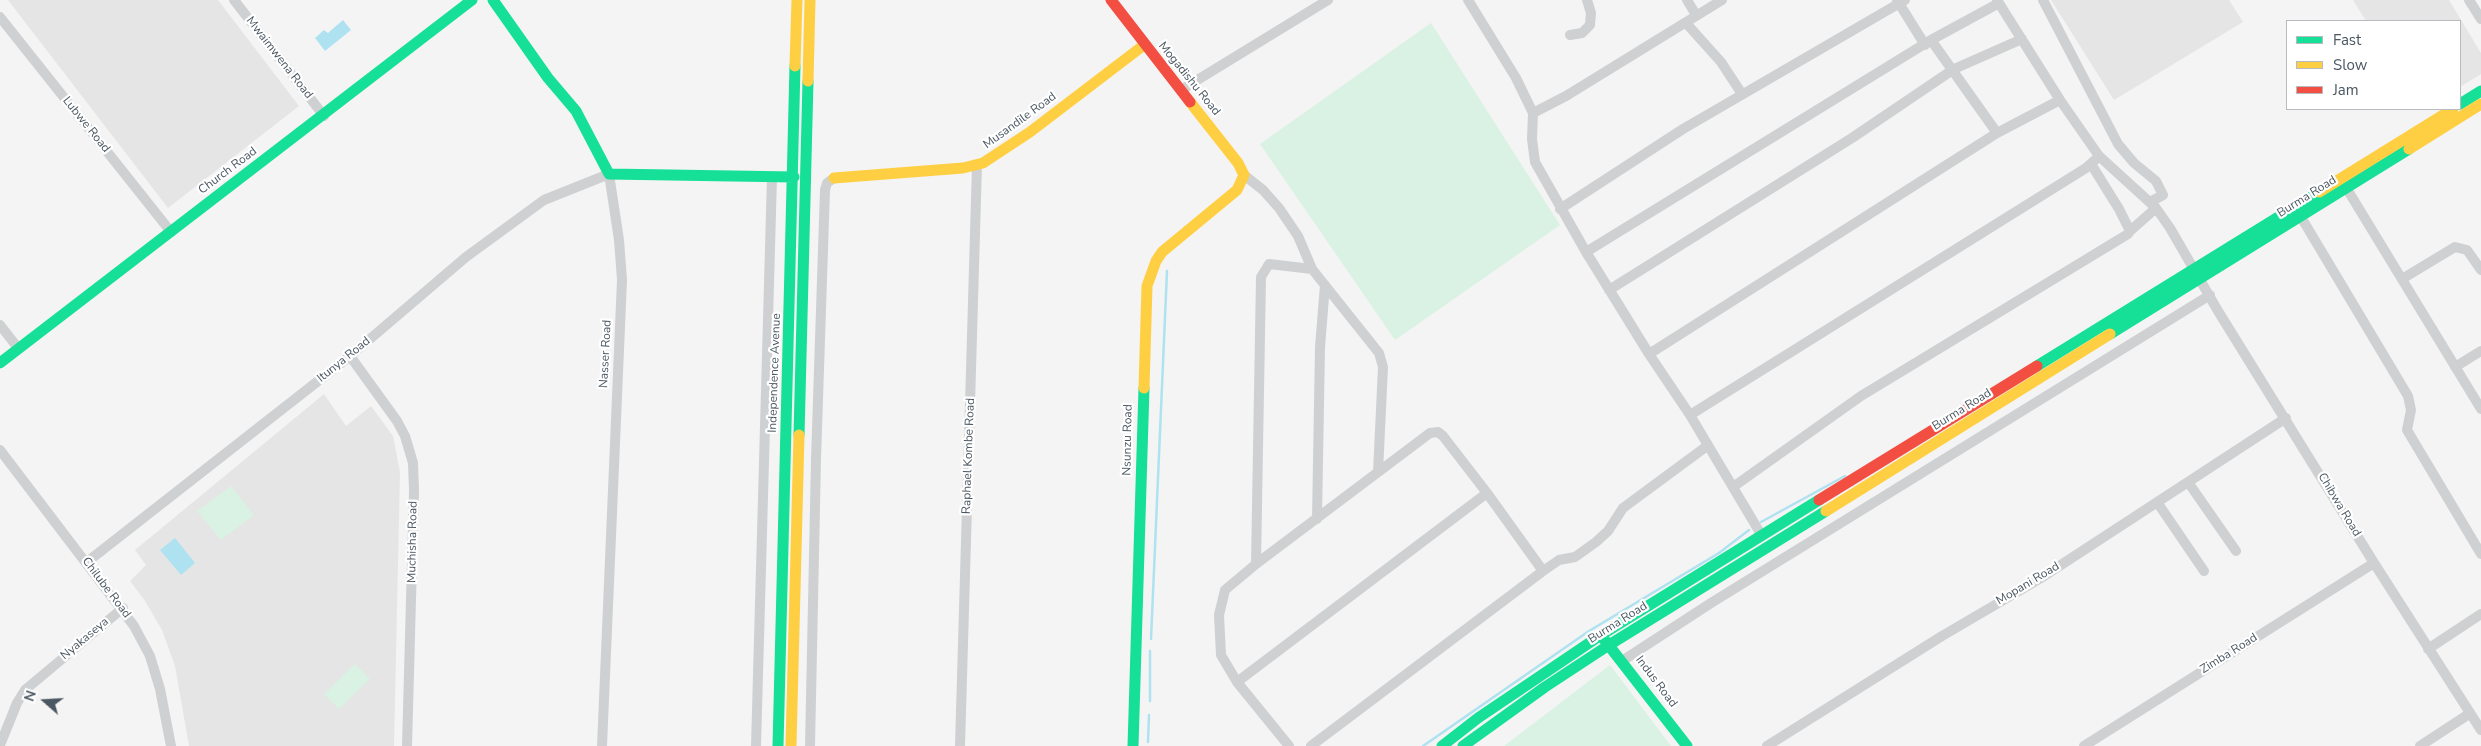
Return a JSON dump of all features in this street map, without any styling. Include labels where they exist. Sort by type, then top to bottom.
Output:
[{"type":"main road","points":[[452,16],[463,0]]},
{"type":"main road","name":"Church Road","points":[[0,363],[324,116],[472,0]]},
{"type":"main road","name":"Nasser Road","points":[[493,0],[548,78],[576,111],[609,174]]},
{"type":"main road","name":"Independence Avenue","points":[[778,746],[794,177],[797,0]]},
{"type":"main road","name":"Independence Avenue","points":[[790,746],[810,0]]},
{"type":"main road","name":"Mogadishu Road","points":[[1111,0],[1144,45],[1238,163],[1244,175]]},
{"type":"main road","name":"Musandile Road","points":[[834,178],[978,166],[990,160],[1030,132],[1144,45]]},
{"type":"main road","points":[[2461,103],[2481,91]]},
{"type":"main road","name":"Burma Road","points":[[1442,746],[1478,718],[1601,635],[2197,274],[2302,216],[2481,104]]},
{"type":"main road","name":"Burma Road","points":[[1463,746],[1544,687],[1609,645],[2197,274],[2450,110]]},
{"type":"main road","points":[[609,174],[794,177]]},
{"type":"main road","name":"Nsunzu Road","points":[[1133,746],[1147,286],[1156,261],[1162,252],[1236,190],[1244,175]]},
{"type":"main road","name":"Indus Road","points":[[1601,635],[1687,746]]},
{"type":"street","name":"Mwaimwena Road","points":[[234,0],[324,116]]},
{"type":"street","points":[[1181,90],[1328,0]]},
{"type":"street","points":[[1468,0],[1516,78],[1533,114],[1532,139],[1534,162],[1609,290],[1690,415],[1762,536]]},
{"type":"street","points":[[1570,35],[1582,33],[1590,25],[1592,20],[1587,0]]},
{"type":"street","points":[[1687,0],[1696,15]]},
{"type":"street","points":[[1533,114],[1566,96],[1722,0]]},
{"type":"street","points":[[1733,487],[1861,396],[2073,270],[2128,234],[2163,195],[2156,181],[2134,163],[2118,144],[2043,0]]},
{"type":"street","points":[[2468,0],[2481,19]]},
{"type":"street","points":[[1560,209],[1683,129],[1742,94],[1767,82],[1901,1],[1928,42],[1954,69],[1997,133]]},
{"type":"street","points":[[1586,252],[1998,1]]},
{"type":"street","name":"Chibwa Road","points":[[1998,1],[2060,100],[2099,156],[2153,205],[2170,228],[2374,564],[2481,730]]},
{"type":"street","name":"Lubwe Road","points":[[0,17],[171,232]]},
{"type":"street","points":[[1686,23],[1727,69],[1742,94]]},
{"type":"street","points":[[1609,290],[1852,138],[1954,69],[2022,39]]},
{"type":"street","points":[[1649,354],[1997,133],[2060,100]]},
{"type":"street","points":[[1690,415],[2091,164],[2099,156]]},
{"type":"street","points":[[2091,164],[2119,209],[2130,231]]},
{"type":"street","name":"Raphael Kombe Road","points":[[960,746],[978,166]]},
{"type":"street","name":"Itunya Road","points":[[88,562],[350,356],[466,257],[544,200],[609,174]]},
{"type":"street","name":"Nasser Road","points":[[602,746],[622,280],[619,240],[609,174]]},
{"type":"street","points":[[1244,175],[1263,190],[1284,215],[1298,236],[1312,269],[1374,345],[1382,360],[1378,472]]},
{"type":"street","points":[[756,746],[772,177]]},
{"type":"street","points":[[810,746],[816,449],[825,190],[827,183],[834,178]]},
{"type":"street","points":[[2347,188],[2481,410]]},
{"type":"street","points":[[2302,216],[2408,396],[2411,410],[2407,430],[2481,554]]},
{"type":"street","points":[[2402,279],[2455,247],[2467,250],[2481,270]]},
{"type":"street","points":[[1256,564],[1261,277],[1268,264],[1312,269]]},
{"type":"street","points":[[1317,519],[1319,356],[1325,285]]},
{"type":"street","points":[[1622,661],[1710,603],[2210,295]]},
{"type":"street","points":[[0,325],[18,348]]},
{"type":"street","points":[[2455,367],[2481,351]]},
{"type":"street","name":"Muchisha Road","points":[[350,356],[397,421],[405,436],[413,463],[414,490],[407,746]]},
{"type":"street","name":"Mopani Road","points":[[1767,746],[1942,636],[2041,578],[2286,418]]},
{"type":"street","points":[[1288,746],[1237,682],[1221,655],[1219,614],[1225,590],[1256,564],[1430,433],[1435,432],[1443,436],[1488,493],[1543,571]]},
{"type":"street","points":[[1311,746],[1543,571],[1559,560],[1575,557],[1596,542],[1608,531],[1622,508],[1707,446]]},
{"type":"street","name":"Chilube Road","points":[[0,450],[122,608],[150,656],[160,689],[171,746]]},
{"type":"street","points":[[2188,482],[2236,551]]},
{"type":"street","points":[[1237,682],[1488,493]]},
{"type":"street","points":[[2157,502],[2204,571]]},
{"type":"street","name":"Zimba Road","points":[[2084,746],[2374,564]]},
{"type":"street","name":"Nyakaseya","points":[[0,745],[17,703],[25,690],[122,608]]},
{"type":"street","points":[[2428,648],[2481,614]]},
{"type":"street","points":[[2420,746],[2469,714]]},
{"type":"shaded area","points":[[8,0],[218,0],[299,106],[168,208]]},
{"type":"shaded area","points":[[2051,0],[2229,0],[2243,22],[2114,100]]},
{"type":"shaded area","points":[[2353,0],[2449,0],[2481,53],[2481,74],[2461,86],[2461,20],[2365,20]]},
{"type":"shaded area","points":[[324,394],[346,426],[371,406],[393,436],[400,472],[394,746],[189,746],[175,666],[162,630],[145,601],[130,581],[146,565],[135,550]]},
{"type":"green space","points":[[1431,23],[1560,225],[1395,340],[1260,144]]},
{"type":"green space","points":[[231,486],[254,515],[221,540],[197,511]]},
{"type":"green space","points":[[355,664],[370,679],[339,709],[324,694]]},
{"type":"green space","points":[[1610,665],[1671,746],[1504,746]]},
{"type":"water","points":[[343,20],[351,30],[325,51],[315,38],[324,30],[328,33]]},
{"type":"water","points":[[175,538],[195,563],[181,575],[160,550]]},
{"type":"waterway","points":[[1151,639],[1167,271]]},
{"type":"waterway","points":[[1761,522],[1845,476]]},
{"type":"waterway","points":[[1423,746],[1589,631],[1719,553],[1749,530]]},
{"type":"waterway","points":[[1150,651],[1150,701]]},
{"type":"waterway","points":[[1148,742],[1149,715]]},
{"type":"traffic: fast","points":[[0,363],[472,0]]},
{"type":"traffic: fast","points":[[493,0],[548,78],[576,111],[609,174],[794,177]]},
{"type":"traffic: fast","points":[[778,746],[795,66]]},
{"type":"traffic: fast","points":[[799,435],[808,81]]},
{"type":"traffic: fast","points":[[2461,103],[2481,91]]},
{"type":"traffic: fast","points":[[2110,334],[2409,149]]},
{"type":"traffic: fast","points":[[2037,366],[2319,192]]},
{"type":"traffic: fast","points":[[1133,746],[1144,388]]},
{"type":"traffic: fast","points":[[1442,746],[1478,718],[1601,635],[1819,500]]},
{"type":"traffic: fast","points":[[1463,746],[1545,687],[1609,645],[1826,511]]},
{"type":"traffic: fast","points":[[1603,638],[1687,746]]},
{"type":"traffic: slow","points":[[795,66],[797,0]]},
{"type":"traffic: slow","points":[[808,81],[810,0]]},
{"type":"traffic: slow","points":[[834,178],[963,168],[983,163],[1030,132],[1144,45]]},
{"type":"traffic: slow","points":[[1144,388],[1147,286],[1156,261],[1162,252],[1237,190],[1244,175],[1238,163],[1190,102]]},
{"type":"traffic: slow","points":[[2409,149],[2481,104]]},
{"type":"traffic: slow","points":[[2319,192],[2451,110]]},
{"type":"traffic: slow","points":[[1826,511],[2110,334]]},
{"type":"traffic: slow","points":[[791,746],[799,435]]},
{"type":"traffic: jam","points":[[1111,0],[1190,102]]},
{"type":"traffic: jam","points":[[1819,500],[2037,366]]}]
